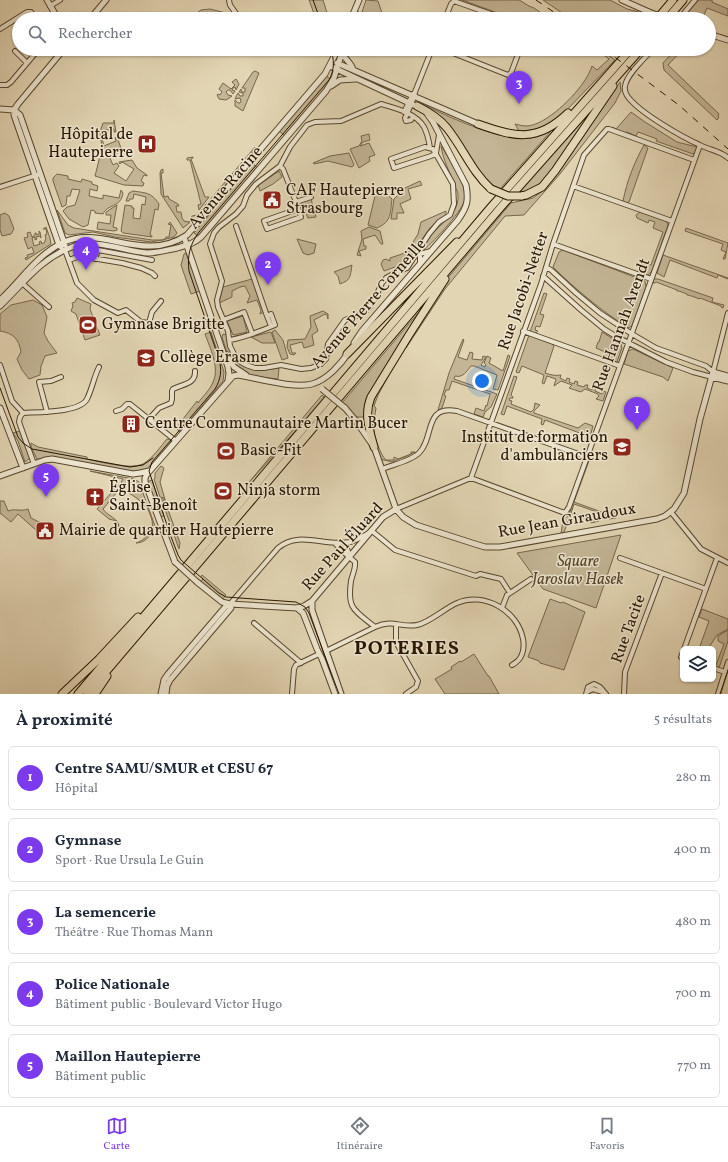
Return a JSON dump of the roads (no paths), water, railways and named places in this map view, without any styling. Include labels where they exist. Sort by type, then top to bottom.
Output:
[{"type":"highway","points":[[663,12],[673,0]]},
{"type":"highway","points":[[674,12],[683,0]]},
{"type":"highway","points":[[478,124],[511,134],[530,135],[543,132],[565,116],[629,56]]},
{"type":"highway","points":[[78,694],[183,576],[630,56]]},
{"type":"highway","points":[[413,104],[430,112],[447,127],[479,176],[491,189],[508,196],[522,196],[542,186],[555,171],[603,100],[625,72],[631,56]]},
{"type":"highway","points":[[86,694],[490,208],[613,70]]},
{"type":"highway","points":[[374,447],[368,426],[367,416],[370,401],[376,387],[440,287],[501,207]]},
{"type":"highway","points":[[347,354],[490,208]]},
{"type":"highway","points":[[62,694],[100,659],[168,585],[183,576]]},
{"type":"highway","points":[[95,694],[112,670],[159,614],[183,576]]},
{"type":"street","points":[[47,0],[54,12]]},
{"type":"street","points":[[50,6],[60,0]]},
{"type":"street","points":[[96,12],[106,0]]},
{"type":"street","points":[[229,0],[235,12]]},
{"type":"street","points":[[355,12],[359,0]]},
{"type":"street","points":[[622,0],[649,12]]},
{"type":"street","points":[[684,12],[695,0]]},
{"type":"street","points":[[448,12],[453,2],[484,12]]},
{"type":"street","points":[[0,29],[12,21]]},
{"type":"street","points":[[716,36],[728,40]]},
{"type":"street","points":[[20,56],[27,63]]},
{"type":"street","points":[[0,85],[9,84],[33,56]]},
{"type":"street","points":[[58,56],[18,104],[14,110],[14,115],[65,242],[64,250]]},
{"type":"street","name":"Avenue Racine","points":[[0,306],[43,262],[64,250],[80,245],[95,244],[148,253],[164,251],[194,243],[242,190],[326,91],[334,78],[335,65],[339,56]]},
{"type":"street","points":[[343,56],[352,66],[353,70]]},
{"type":"street","points":[[406,113],[413,104],[413,95],[429,56]]},
{"type":"street","points":[[460,56],[508,75],[511,73],[517,56]]},
{"type":"street","points":[[647,56],[628,78],[625,86],[626,93],[632,101],[646,113],[700,145],[728,158]]},
{"type":"street","points":[[335,65],[357,79],[413,104]]},
{"type":"street","points":[[335,65],[353,70],[478,124]]},
{"type":"street","name":"Avenue Racine","points":[[0,300],[33,264],[65,242],[80,238],[94,238],[136,246],[152,247],[167,244],[184,237],[191,232],[325,74],[335,65]]},
{"type":"street","points":[[326,91],[340,80],[350,78],[357,79]]},
{"type":"street","points":[[430,148],[426,133],[419,120],[406,113],[380,104],[341,121],[315,122],[307,125],[290,147],[280,166],[264,177],[247,195],[239,210],[219,226],[211,238],[210,244],[222,281],[217,300],[218,307],[230,340],[230,346],[239,361],[256,368],[281,365],[301,369],[311,368],[321,364],[326,358],[328,344],[346,320],[364,313],[386,278],[407,268],[419,252],[429,234],[439,222],[450,214],[454,204],[453,184],[436,153],[433,149],[425,147],[391,159],[394,168],[436,153]]},
{"type":"street","name":"Avenue Pierre Corneille","points":[[228,381],[234,375],[291,385],[311,385],[326,376],[347,354],[362,331],[462,215],[468,198],[466,185],[428,115],[413,104]]},
{"type":"street","points":[[0,109],[14,110]]},
{"type":"street","points":[[298,124],[304,129]]},
{"type":"street","name":"Rue Jacobi-Netter","points":[[471,478],[543,276],[584,155],[607,129],[694,160]]},
{"type":"street","points":[[436,153],[439,134]]},
{"type":"street","name":"Rue Hannah Arendt","points":[[471,478],[564,512],[569,507],[700,145]]},
{"type":"street","points":[[280,166],[283,169],[296,202],[301,217],[267,229],[264,221],[298,209]]},
{"type":"street","points":[[0,187],[38,175]]},
{"type":"street","points":[[38,175],[59,245],[64,250],[77,283],[94,300],[118,313],[126,310],[141,322],[149,323],[152,312],[161,301]]},
{"type":"street","points":[[573,186],[672,221]]},
{"type":"street","points":[[242,190],[247,195]]},
{"type":"street","points":[[296,202],[311,197]]},
{"type":"street","points":[[230,340],[271,326],[236,226]]},
{"type":"street","points":[[0,476],[49,459],[133,474],[145,480],[153,468],[228,381],[229,371],[184,237]]},
{"type":"street","points":[[553,244],[651,280]]},
{"type":"street","points":[[95,259],[98,250],[152,260]]},
{"type":"street","points":[[419,252],[426,253],[433,250]]},
{"type":"street","points":[[419,252],[420,264]]},
{"type":"street","points":[[68,260],[80,256],[141,268],[155,276]]},
{"type":"street","points":[[546,267],[576,294],[631,337],[656,348],[706,366],[713,375],[728,376]]},
{"type":"street","points":[[543,276],[604,329],[628,344],[676,366],[713,375],[728,381]]},
{"type":"street","points":[[22,283],[49,307]]},
{"type":"street","points":[[223,320],[244,312],[252,333]]},
{"type":"street","points":[[728,314],[713,375],[700,419],[684,493],[678,505],[671,512],[696,545],[705,552],[728,563]]},
{"type":"street","points":[[214,323],[230,362],[236,369],[252,377]]},
{"type":"street","points":[[523,331],[620,366]]},
{"type":"street","points":[[0,366],[12,401],[23,413],[58,411],[82,406],[87,399],[98,367]]},
{"type":"street","points":[[149,419],[159,408],[171,403],[172,391],[174,389],[193,381],[195,378],[195,372]]},
{"type":"street","points":[[47,412],[39,382],[51,381],[61,377]]},
{"type":"street","name":"Rue Jean Giraudoux","points":[[311,385],[318,386],[322,389],[345,408],[356,420],[374,447],[396,509],[403,517],[416,525],[475,544],[493,547],[657,519],[671,512]]},
{"type":"street","points":[[116,411],[122,409],[127,404],[130,404],[176,441]]},
{"type":"street","points":[[0,408],[23,468]]},
{"type":"street","points":[[382,469],[414,457],[419,453],[424,446],[433,418],[442,412],[452,410],[587,457]]},
{"type":"street","points":[[23,413],[19,422],[34,464]]},
{"type":"street","points":[[133,474],[144,472],[153,468]]},
{"type":"street","points":[[396,509],[471,478]]},
{"type":"street","name":"Rue Paul Éluard","points":[[145,480],[175,562],[222,602],[230,604],[298,608],[304,606],[312,601],[386,515],[396,509]]},
{"type":"street","points":[[161,694],[163,684],[168,674],[226,606],[230,604],[283,543],[296,539],[335,543],[345,542],[354,541],[372,531],[395,550],[476,576],[480,574],[501,579],[510,593]]},
{"type":"street","points":[[345,542],[345,547],[350,554],[350,557]]},
{"type":"street","points":[[335,543],[356,565],[352,580],[350,602],[354,610],[375,627]]},
{"type":"street","points":[[620,558],[706,589]]},
{"type":"street","points":[[685,646],[717,558]]},
{"type":"street","name":"Rue Tacite","points":[[624,694],[625,672],[662,573]]},
{"type":"street","points":[[502,608],[507,595],[531,579]]},
{"type":"street","points":[[326,651],[384,623],[414,626],[419,625],[461,601],[478,599],[491,602],[502,608],[511,615],[518,625],[524,644],[522,656],[518,662],[512,665]]},
{"type":"street","points":[[312,601],[311,608],[341,694]]},
{"type":"street","points":[[166,694],[167,686],[170,680],[231,608],[230,604]]},
{"type":"street","points":[[298,608],[303,613],[335,694]]},
{"type":"street","points":[[254,622],[301,662]]},
{"type":"street","points":[[396,624],[396,642],[418,681],[416,687],[406,694]]},
{"type":"street","points":[[292,694],[294,669],[296,665],[319,654]]},
{"type":"street","points":[[718,694],[728,662]]},
{"type":"street","points":[[716,669],[725,672]]},
{"type":"street","points":[[586,693],[588,687],[592,684],[600,687],[606,694]]},
{"type":"street","points":[[586,693],[593,689],[606,694]]},
{"type":"tram line","points":[[313,0],[317,12]]},
{"type":"tram line","points":[[333,56],[332,72],[329,80],[199,232],[193,241],[188,260],[189,271],[219,359],[221,371],[220,378],[215,389],[152,462],[149,471],[170,534],[181,560],[219,593],[226,597],[296,602],[305,607],[309,613],[339,694]]},
{"type":"tram line","points":[[0,388],[18,437],[23,443],[32,449],[130,467],[143,465],[153,458]]},
{"type":"tram line","points":[[720,694],[728,670]]},
{"type":"railway","points":[[536,0],[554,12]]},
{"type":"railway","points":[[613,56],[680,106],[728,149]]},
{"type":"place","name":"La semencerie","points":[[519,104]]},
{"type":"place","name":"Hôpital de Hautepierre","points":[[147,144]]},
{"type":"place","name":"CAF Hautepierre Strasbourg","points":[[272,200]]},
{"type":"place","name":"Police Nationale","points":[[86,270]]},
{"type":"place","name":"Gymnase","points":[[268,285]]},
{"type":"place","name":"Gymnase Brigitte","points":[[88,325]]},
{"type":"place","name":"Collège Erasme","points":[[146,358]]},
{"type":"place","name":"Centre Communautaire Martin Bucer","points":[[131,424]]},
{"type":"place","name":"Centre SAMU/SMUR et CESU 67","points":[[637,430]]},
{"type":"place","name":"Institut de formation d'ambulanciers","points":[[622,447]]},
{"type":"place","name":"Basic-Fit","points":[[226,451]]},
{"type":"place","name":"Ninja storm","points":[[223,491]]},
{"type":"place","name":"Maillon Hautepierre","points":[[46,497]]},
{"type":"place","name":"Église Saint-Benoît","points":[[95,497]]},
{"type":"place","name":"Mairie de quartier Hautepierre","points":[[45,531]]},
{"type":"district","name":"POTERIES","points":[[407,649]]},
{"type":"park label","name":"Square Jaroslav Hasek","points":[[578,571]]}]
